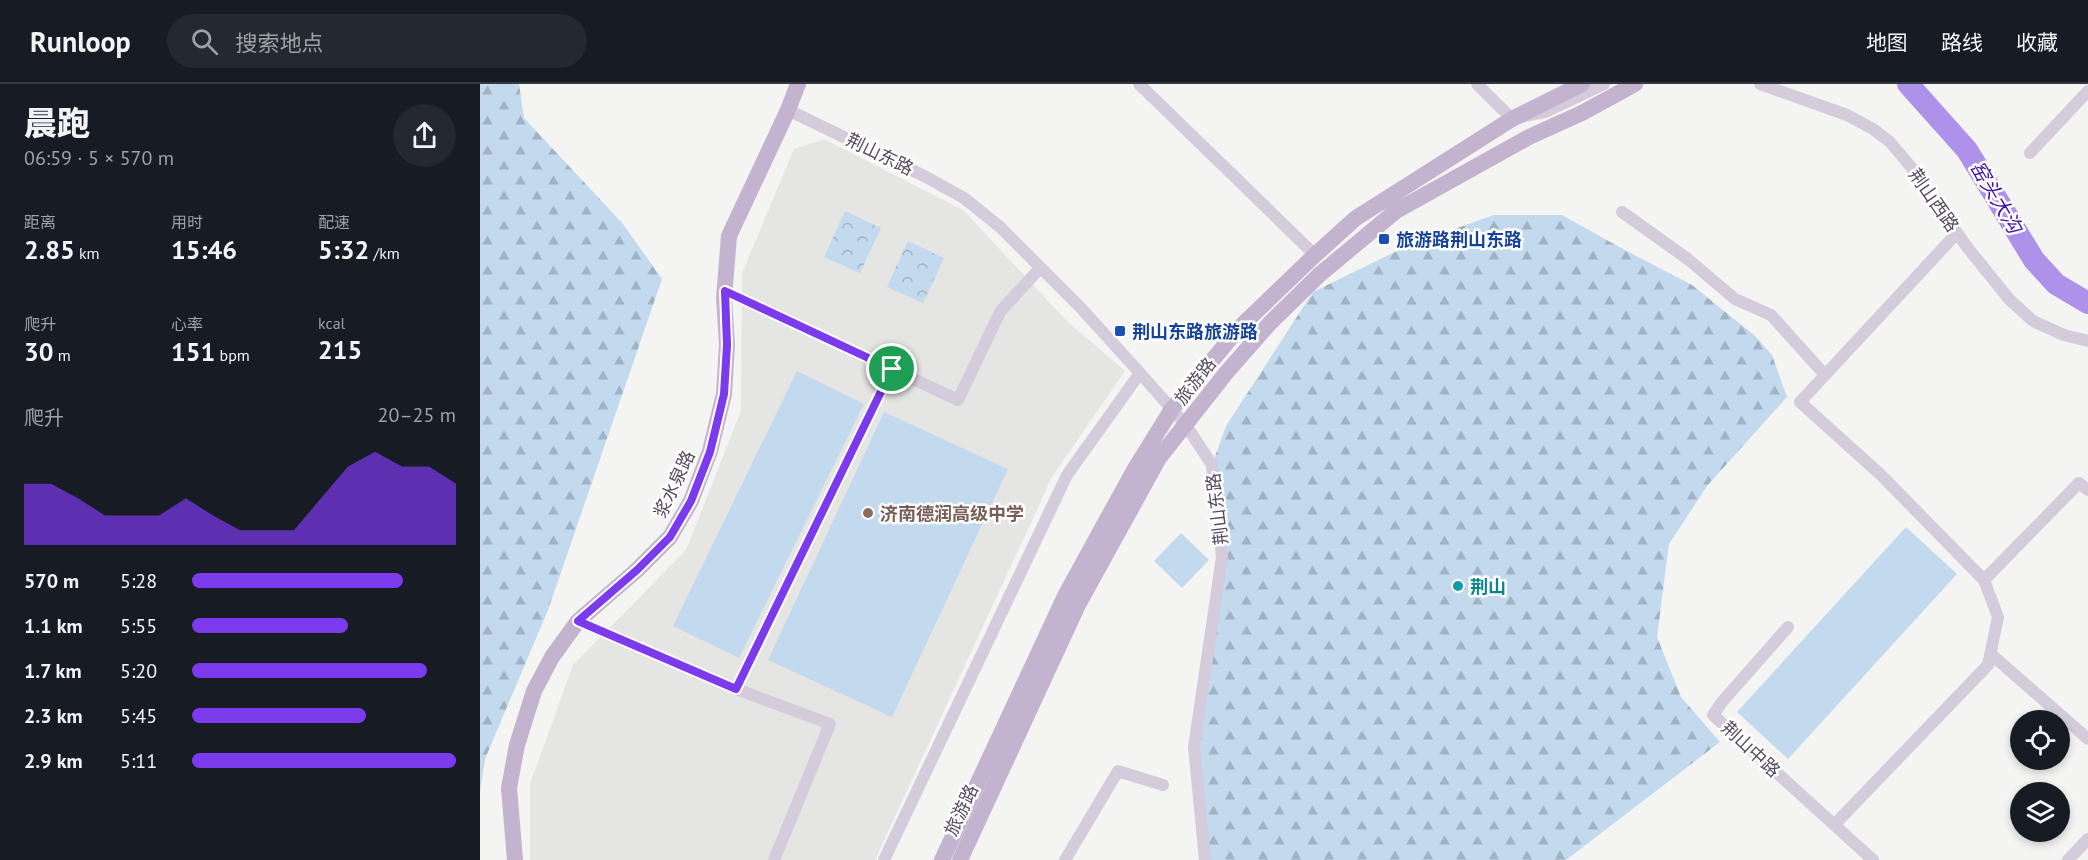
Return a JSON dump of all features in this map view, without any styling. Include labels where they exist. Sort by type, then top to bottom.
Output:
[{"type":"main road","name":"浆水泉路","points":[[514,860],[509,788],[517,745],[534,691],[552,657],[578,621],[637,570],[670,537],[691,501],[710,452],[724,394],[727,345],[725,291],[729,236],[798,84]]},
{"type":"main road","name":"旅游路","points":[[942,860],[1066,594],[1133,472],[1172,409],[1239,328],[1314,255],[1356,218],[1512,119],[1582,84]]},
{"type":"main road","name":"旅游路","points":[[960,860],[1078,605],[1159,458],[1226,373],[1270,323],[1319,275],[1396,212],[1529,137],[1582,113],[1635,84]]},
{"type":"street","points":[[1139,84],[1314,255]]},
{"type":"street","points":[[1478,84],[1512,119],[1545,112],[1604,84]]},
{"type":"street","name":"荆山西路","points":[[1760,84],[1847,115],[1873,129],[1890,142],[2009,300],[2033,321],[2064,335],[2088,341]]},
{"type":"street","points":[[2030,153],[2088,91]]},
{"type":"street","name":"荆山东路","points":[[788,110],[926,177],[963,198],[1000,227],[1080,307],[1140,373],[1186,425],[1212,465],[1222,557],[1194,747],[1205,860]]},
{"type":"street","points":[[1529,137],[1545,112]]},
{"type":"street","points":[[1622,212],[1689,260],[1735,299],[1771,315],[1825,375]]},
{"type":"street","points":[[1835,824],[1988,665],[1998,617],[1984,580],[1881,476],[1800,402],[1957,233]]},
{"type":"street","points":[[725,291],[958,400],[1000,312],[1040,268]]},
{"type":"street","points":[[736,689],[892,369]]},
{"type":"street","points":[[885,860],[1067,475],[1140,373]]},
{"type":"street","points":[[1984,580],[2079,483],[2088,490]]},
{"type":"street","points":[[578,621],[736,689],[830,724],[774,860]]},
{"type":"street","name":"荆山中路","points":[[1788,627],[1713,715],[1873,860]]},
{"type":"street","points":[[1991,654],[2088,739]]},
{"type":"street","points":[[1065,860],[1118,771],[1163,785]]},
{"type":"street","points":[[2068,860],[2088,839]]},
{"type":"shaded area","name":"济南德润高级中学","points":[[824,139],[963,210],[1067,321],[1125,371],[1052,477],[875,860],[530,860],[530,784],[573,665],[686,550],[741,411],[742,273],[794,149]]},
{"type":"green space","points":[[480,84],[519,84],[524,118],[623,224],[662,279],[548,610],[485,759],[480,792]]},
{"type":"green space","points":[[845,211],[881,228],[860,273],[824,257]]},
{"type":"green space","points":[[1494,215],[1562,215],[1692,285],[1755,336],[1772,355],[1787,397],[1707,486],[1669,544],[1657,637],[1681,697],[1720,742],[1566,860],[1205,860],[1194,747],[1222,557],[1212,465],[1226,426],[1313,292],[1409,245]]},
{"type":"green space","points":[[908,241],[944,258],[923,303],[887,287]]},
{"type":"green space","points":[[797,371],[864,404],[739,658],[673,626]]},
{"type":"green space","points":[[884,412],[1008,469],[892,717],[768,660]]},
{"type":"green space","points":[[1906,527],[1957,574],[1788,759],[1737,712]]},
{"type":"green space","points":[[1181,533],[1209,560],[1182,588],[1154,561]]},
{"type":"waterway","name":"窑头大沟","points":[[1908,84],[1967,150],[2034,260],[2056,284],[2088,303]]},
{"type":"place","name":"旅游路荆山东路","points":[[1384,239]]},
{"type":"place","name":"荆山东路旅游路","points":[[1120,331]]},
{"type":"place","name":"济南德润高级中学","points":[[868,513]]},
{"type":"place","name":"荆山","points":[[1458,586]]},
{"type":"route","points":[[725,291],[892,369],[736,689],[578,621],[637,570],[670,537],[691,501],[710,452],[724,394],[727,345],[725,291]]}]
